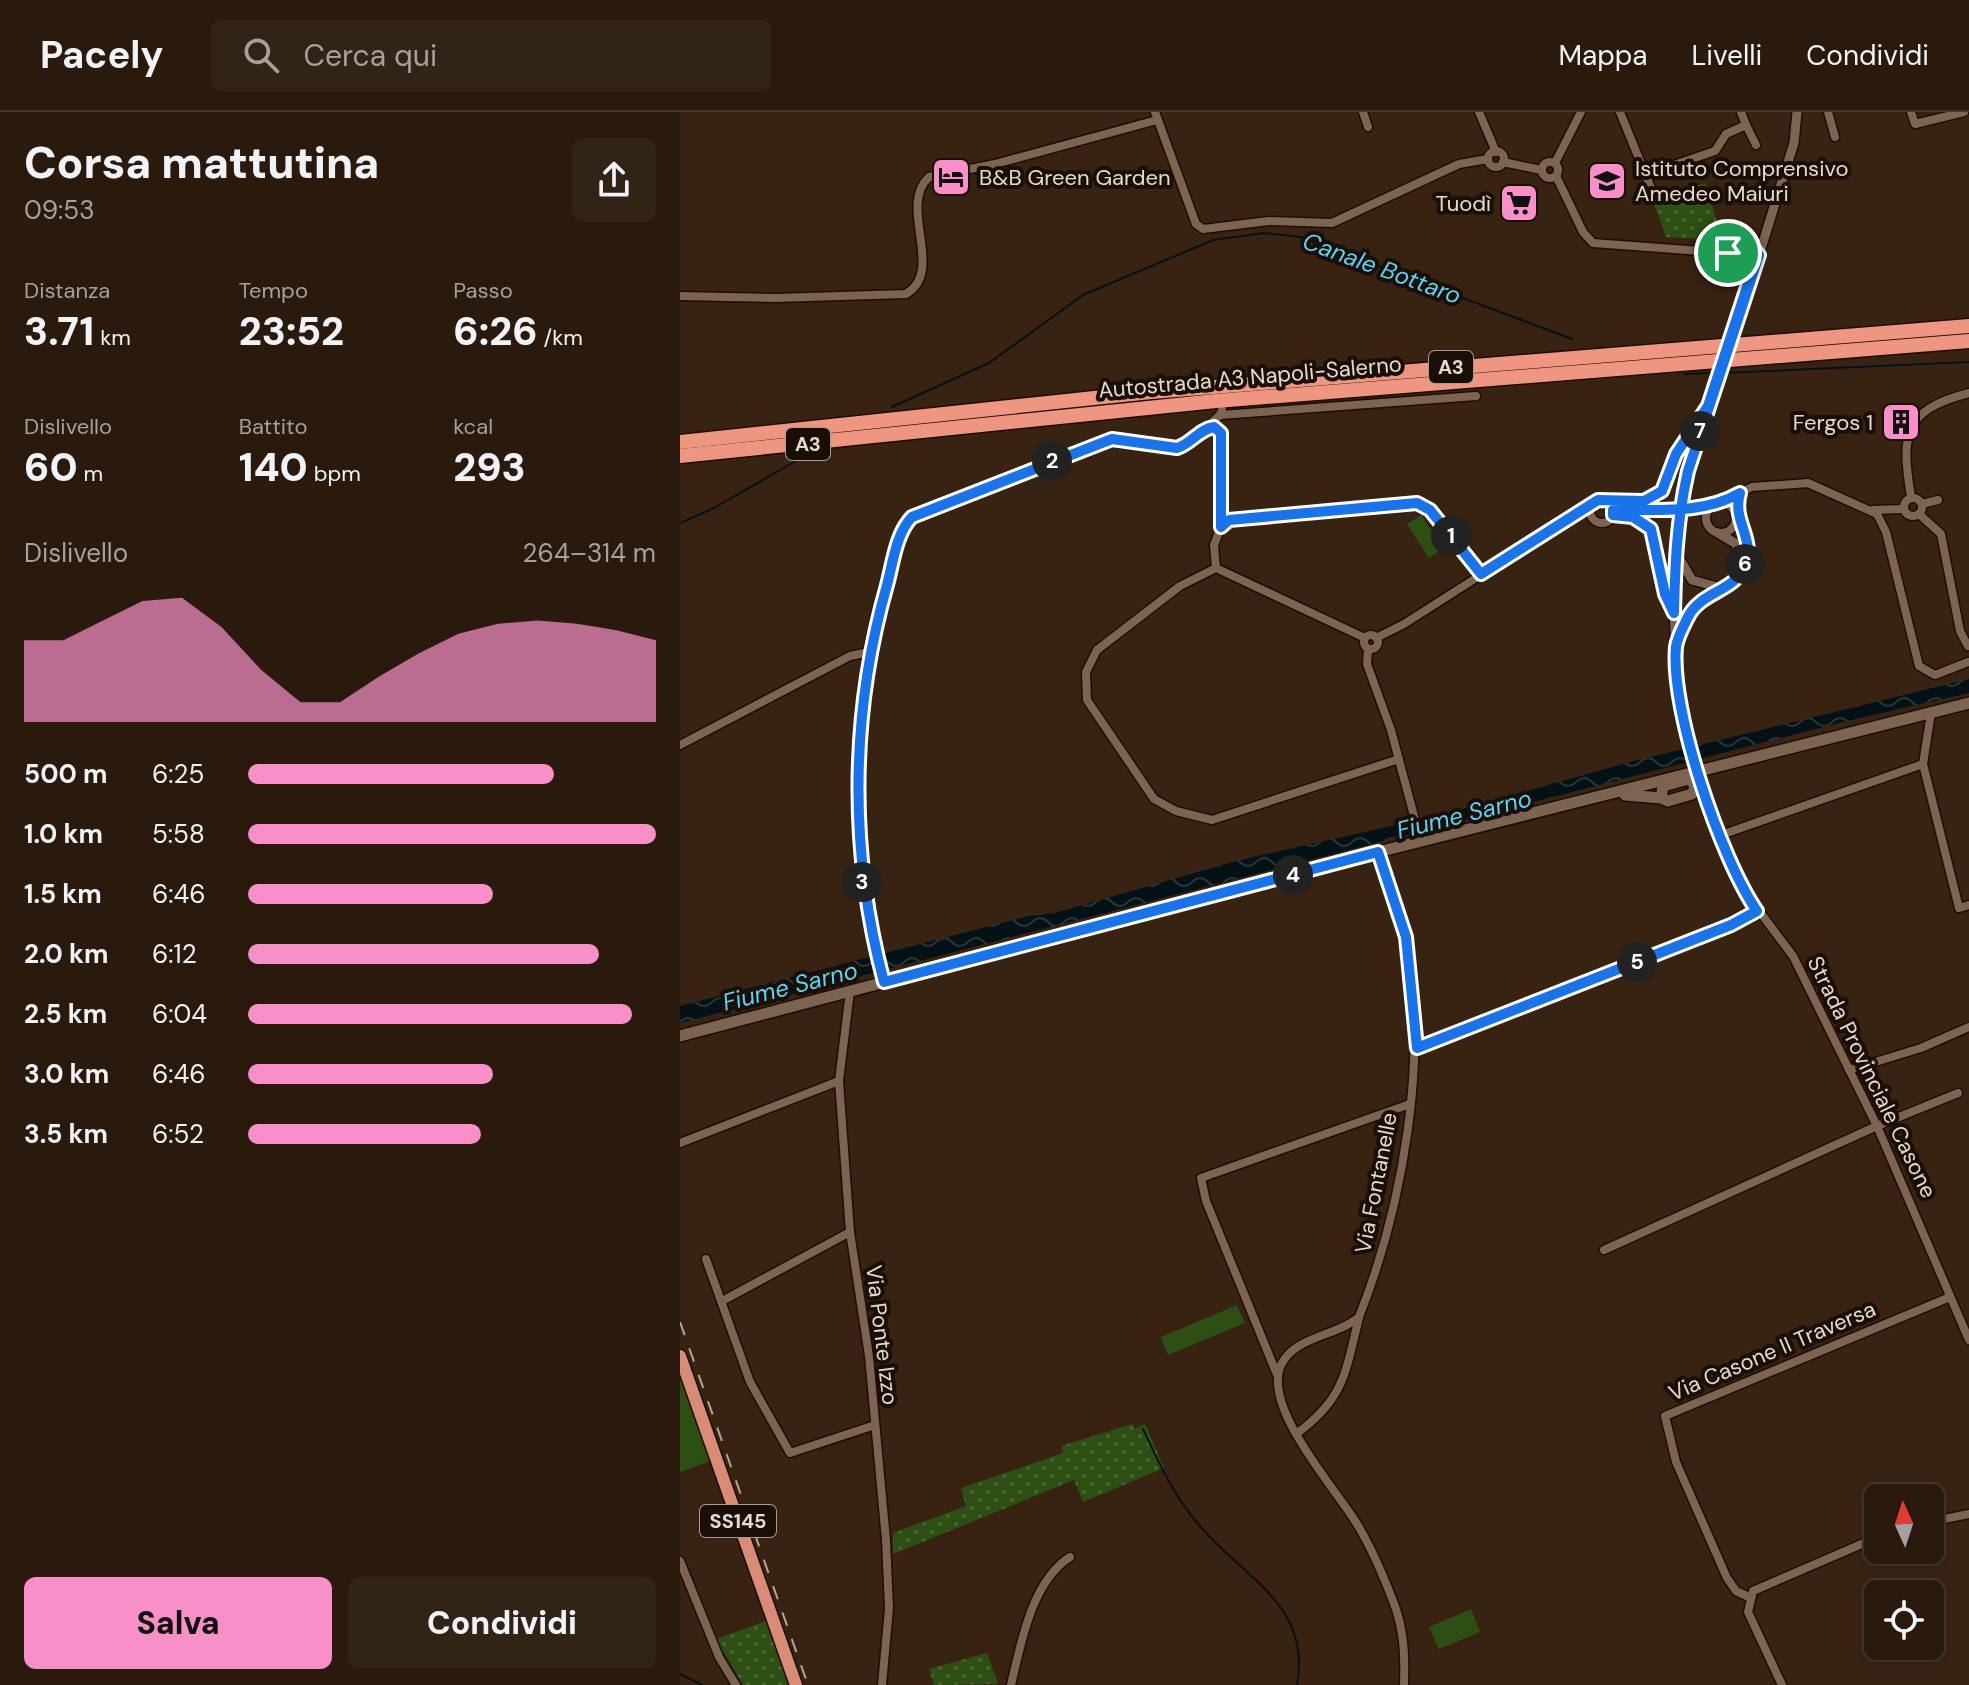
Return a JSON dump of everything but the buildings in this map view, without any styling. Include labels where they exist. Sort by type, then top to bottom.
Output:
[{"type":"highway","name":"Autostrada A3 Napoli-Salerno","points":[[680,442],[1135,393],[1969,326]]},
{"type":"highway","name":"Autostrada A3 Napoli-Salerno","points":[[680,456],[1185,404],[1969,341]]},
{"type":"highway","name":"SS145","points":[[680,1356],[796,1685]]},
{"type":"main road","points":[[1601,796],[1662,792],[1696,781],[1714,767],[1969,703]]},
{"type":"main road","points":[[680,1036],[1421,840],[1675,777],[1696,781]]},
{"type":"main road","points":[[1662,792],[1675,777]]},
{"type":"street","points":[[1363,112],[1368,127]]},
{"type":"street","points":[[1479,112],[1503,162]]},
{"type":"street","points":[[1555,163],[1581,112]]},
{"type":"street","points":[[1620,112],[1653,193]]},
{"type":"street","points":[[1741,112],[1756,145]]},
{"type":"street","points":[[1696,781],[1678,687],[1674,613],[1678,519],[1708,406],[1794,143],[1797,112]]},
{"type":"street","points":[[1828,112],[1835,137]]},
{"type":"street","points":[[1911,112],[1915,124],[1964,112]]},
{"type":"street","points":[[680,296],[759,299],[906,294],[916,286],[921,274],[918,197],[925,181],[934,174],[995,164],[1156,116],[1198,228],[1282,221],[1332,223],[1459,164],[1488,159],[1496,152]]},
{"type":"street","points":[[1668,167],[1715,151],[1726,134],[1746,125]]},
{"type":"street","points":[[1488,159],[1494,167],[1503,162],[1541,170],[1548,179],[1556,176],[1559,169],[1555,163],[1547,162],[1541,170]]},
{"type":"street","points":[[1556,176],[1583,232],[1593,243],[1746,254],[1753,262],[1759,256]]},
{"type":"street","points":[[1749,281],[1746,254],[1767,226]]},
{"type":"street","points":[[1904,509],[1911,497],[1905,456],[1909,431],[1916,419],[1933,404],[1969,393]]},
{"type":"street","points":[[884,982],[862,882],[859,719],[869,652],[899,538],[912,517],[1112,439],[1177,448],[1187,445],[1221,413],[1476,396]]},
{"type":"street","points":[[1575,515],[1605,522],[1612,509],[1655,498],[1662,491],[1676,454],[1708,406]]},
{"type":"street","points":[[1205,428],[1214,427],[1221,433],[1221,527],[1214,545],[1216,568]]},
{"type":"street","points":[[1612,509],[1689,509],[1716,503],[1759,485],[1808,483],[1871,510],[1904,509]]},
{"type":"street","points":[[1718,533],[1731,530],[1740,493]]},
{"type":"street","points":[[1911,497],[1922,504],[1938,500]]},
{"type":"street","points":[[1216,568],[1365,638],[1376,638],[1404,624],[1602,499],[1612,509],[1633,517],[1651,529],[1665,594],[1674,613]]},
{"type":"street","points":[[1221,527],[1229,520],[1417,503],[1430,510],[1481,574]]},
{"type":"street","points":[[1676,645],[1697,602],[1723,589],[1739,577],[1744,567],[1748,547],[1736,513],[1730,505],[1716,503]]},
{"type":"street","points":[[1708,526],[1706,513],[1716,503]]},
{"type":"street","points":[[1592,504],[1590,511],[1594,520]]},
{"type":"street","points":[[1919,514],[1922,504]]},
{"type":"street","points":[[1689,509],[1735,543],[1744,567]]},
{"type":"street","points":[[1904,509],[1910,516],[1919,514]]},
{"type":"street","points":[[1871,510],[1886,532],[1919,666],[1935,675],[1968,662],[1964,654],[1968,646],[1960,631],[1941,534],[1919,514]]},
{"type":"street","points":[[1675,551],[1692,580],[1723,589]]},
{"type":"street","points":[[1216,568],[1180,586],[1097,650],[1086,672],[1087,700],[1154,799],[1176,811],[1212,820],[1399,759]]},
{"type":"street","points":[[1365,638],[1367,664],[1399,759],[1421,840]]},
{"type":"street","points":[[1368,649],[1376,647],[1376,638]]},
{"type":"street","points":[[680,745],[850,656],[869,652]]},
{"type":"street","points":[[1931,713],[1923,764],[1959,908],[1969,905]]},
{"type":"street","points":[[1721,835],[1923,764]]},
{"type":"street","name":"Strada Provinciale Casone","points":[[1696,781],[1744,891],[1793,956],[1877,1126],[1924,1228],[1969,1340]]},
{"type":"street","name":"Via Fontanelle","points":[[1296,1434],[1323,1414],[1334,1400],[1359,1317],[1386,1244],[1410,1104],[1417,1048],[1406,937],[1378,852]]},
{"type":"street","points":[[1417,1048],[1731,925],[1757,911]]},
{"type":"street","name":"Via Ponte Izzo","points":[[850,991],[839,1081],[850,1232],[875,1425],[889,1573],[882,1685]]},
{"type":"street","points":[[1849,1070],[1921,1048],[1969,1027]]},
{"type":"street","points":[[680,1143],[839,1081]]},
{"type":"street","points":[[1604,1250],[1877,1126],[1958,1093]]},
{"type":"street","points":[[1404,1685],[1404,1648],[1394,1603],[1356,1523],[1306,1456],[1296,1434],[1278,1377],[1206,1201],[1201,1178],[1410,1104]]},
{"type":"street","points":[[724,1300],[850,1232]]},
{"type":"street","points":[[706,1259],[724,1300],[750,1382],[790,1453],[875,1425]]},
{"type":"street","name":"Via Casone II Traversa","points":[[1749,1597],[1736,1591],[1727,1578],[1676,1462],[1665,1416],[1950,1297]]},
{"type":"street","points":[[1278,1377],[1282,1363],[1295,1348],[1359,1317]]},
{"type":"street","points":[[1944,1519],[1969,1514]]},
{"type":"street","points":[[1782,1685],[1748,1612],[1749,1597],[1759,1586],[1864,1543]]},
{"type":"street","points":[[1011,1685],[1034,1607],[1056,1566],[1070,1557]]},
{"type":"street","points":[[680,1561],[719,1657],[736,1685]]},
{"type":"green space","points":[[1705,183],[1723,240],[1666,237],[1652,198]]},
{"type":"green space","points":[[1421,515],[1443,548],[1429,558],[1407,524]]},
{"type":"green space","points":[[1237,1305],[1245,1323],[1168,1355],[1161,1337]]},
{"type":"green space","points":[[680,1377],[710,1461],[680,1472]]},
{"type":"green space","points":[[1133,1424],[1134,1429],[1145,1424],[1164,1468],[1083,1502],[1074,1480],[893,1554],[893,1533],[966,1506],[961,1488],[1063,1453],[1061,1446]]},
{"type":"green space","points":[[1471,1609],[1480,1632],[1439,1649],[1429,1627]]},
{"type":"green space","points":[[766,1621],[790,1685],[743,1685],[716,1639]]},
{"type":"green space","points":[[987,1653],[998,1684],[934,1685],[929,1669]]},
{"type":"water","name":"Fiume Sarno","points":[[1969,679],[1969,693],[1843,722],[680,1023],[680,1006],[1029,916],[1055,913],[1236,861],[1444,814],[1630,762]]},
{"type":"waterway","name":"Canale Bottaro","points":[[892,407],[989,363],[1083,295],[1213,240],[1264,233],[1301,237],[1572,339]]},
{"type":"waterway","name":"Canale Bottaro","points":[[1722,373],[1969,362]]},
{"type":"waterway","name":"Canale Bottaro","points":[[1685,374],[1716,373]]},
{"type":"waterway","name":"Canale Bottaro","points":[[680,523],[714,508],[808,454]]},
{"type":"waterway","points":[[1143,1429],[1190,1514],[1216,1544],[1270,1594],[1284,1613],[1294,1633],[1299,1657],[1297,1685]]},
{"type":"waterway","points":[[680,1674],[702,1685]]},
{"type":"railway","points":[[680,1322],[808,1685]]},
{"type":"place","name":"B&B Green Garden","points":[[951,177]]},
{"type":"place","name":"Istituto Comprensivo Amedeo Maiuri","points":[[1607,181]]},
{"type":"place","name":"Tuodì","points":[[1519,203]]},
{"type":"place","name":"Fergos 1","points":[[1901,422]]},
{"type":"route","points":[[1728,253],[1745,258],[1749,281],[1708,406],[1676,454],[1662,491],[1655,498],[1644,501],[1598,500],[1481,574],[1430,510],[1417,503],[1229,520],[1221,527],[1221,433],[1214,427],[1205,428],[1187,445],[1177,448],[1112,439],[944,502],[906,522],[869,652],[859,719],[862,882],[884,982],[1378,852],[1406,937],[1417,1048],[1731,925],[1757,911],[1744,891],[1703,792],[1678,687],[1676,645],[1697,602],[1723,589],[1742,572],[1748,547],[1736,512],[1740,493],[1718,503],[1689,509],[1662,509],[1613,510],[1613,515],[1633,517],[1651,529],[1665,594],[1674,613],[1675,551],[1678,519],[1681,500],[1698,437],[1759,255],[1754,247],[1728,253]]}]
